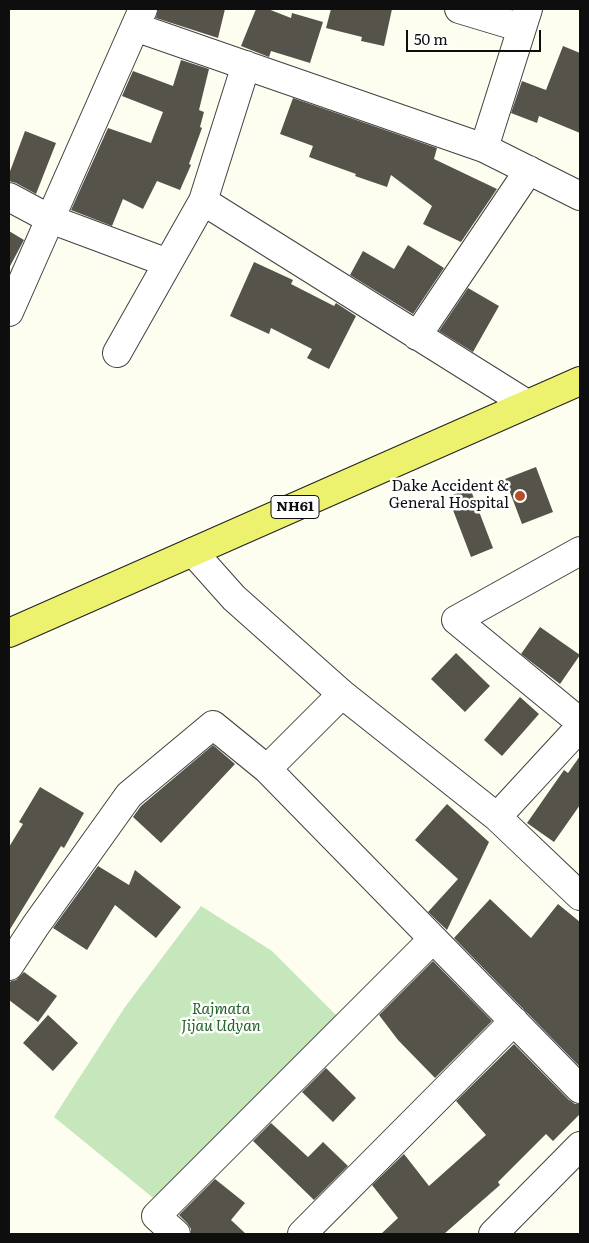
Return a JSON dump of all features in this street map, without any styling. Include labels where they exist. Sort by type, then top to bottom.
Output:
[{"type":"main road","name":"NH61","points":[[9,633],[580,381]]},
{"type":"street","points":[[459,9],[525,18],[484,148]]},
{"type":"street","points":[[9,312],[138,18],[246,65],[484,148],[580,196]]},
{"type":"street","points":[[117,353],[203,201],[246,65]]},
{"type":"street","points":[[417,336],[529,170]]},
{"type":"street","points":[[9,197],[50,219],[168,263]]},
{"type":"street","points":[[203,201],[527,404]]},
{"type":"street","points":[[580,551],[456,620],[580,722]]},
{"type":"street","points":[[193,552],[234,598],[342,694],[497,817],[580,896]]},
{"type":"street","points":[[267,769],[342,694]]},
{"type":"street","points":[[9,966],[129,795],[213,725],[267,769],[580,1089]]},
{"type":"street","points":[[497,817],[580,728]]},
{"type":"street","points":[[176,1234],[156,1216],[434,939]]},
{"type":"street","points":[[302,1234],[514,1021]]},
{"type":"street","points":[[493,1234],[580,1146]]},
{"type":"green space","name":"Rajmata Jijau Udyan","points":[[201,906],[272,951],[338,1017],[157,1201],[54,1117],[125,1007]]},
{"type":"building","points":[[158,9],[225,9],[218,38],[156,18]]},
{"type":"building","points":[[256,9],[268,9],[291,18],[292,13],[323,22],[310,63],[271,51],[269,57],[241,46]]},
{"type":"building","points":[[331,9],[392,9],[384,46],[361,41],[362,37],[326,28]]},
{"type":"building","points":[[563,46],[580,53],[580,133],[539,116],[537,123],[511,113],[522,81],[546,90]]},
{"type":"building","points":[[181,60],[209,69],[199,110],[204,112],[200,127],[202,128],[189,164],[191,165],[180,190],[157,181],[143,209],[123,199],[112,226],[71,210],[108,128],[151,143],[163,112],[122,96],[133,71],[173,86]]},
{"type":"building","points":[[293,98],[437,148],[434,159],[497,189],[461,242],[423,224],[432,206],[391,175],[387,187],[355,176],[356,174],[309,157],[313,146],[280,134]]},
{"type":"building","points":[[25,131],[56,143],[36,194],[9,181],[9,174]]},
{"type":"building","points":[[9,231],[24,240],[9,268]]},
{"type":"building","points":[[408,245],[444,268],[413,314],[350,275],[363,251],[394,269]]},
{"type":"building","points":[[254,262],[293,280],[291,284],[334,306],[336,303],[356,316],[329,369],[307,358],[312,349],[271,328],[269,334],[230,316]]},
{"type":"building","points":[[468,288],[499,306],[473,352],[439,331]]},
{"type":"building","points":[[536,467],[553,512],[522,524],[505,479]]},
{"type":"building","points":[[470,488],[493,548],[471,557],[448,497]]},
{"type":"building","points":[[540,627],[580,655],[560,684],[521,654]]},
{"type":"building","points":[[456,653],[490,686],[465,712],[431,679]]},
{"type":"building","points":[[520,697],[539,714],[502,756],[484,740]]},
{"type":"building","points":[[213,745],[235,764],[161,843],[133,817],[141,806]]},
{"type":"building","points":[[580,756],[580,805],[554,842],[527,823],[564,770],[568,773]]},
{"type":"building","points":[[40,787],[84,813],[64,848],[61,846],[9,931],[9,847],[23,824],[19,822]]},
{"type":"building","points":[[447,804],[489,842],[447,930],[428,912],[458,879],[415,840]]},
{"type":"building","points":[[98,866],[129,885],[135,870],[181,907],[156,938],[115,905],[87,950],[53,928]]},
{"type":"building","points":[[490,899],[531,938],[558,904],[580,922],[580,1067],[454,938]]},
{"type":"building","points":[[433,961],[492,1021],[435,1078],[398,1040],[379,1015]]},
{"type":"building","points":[[24,972],[57,996],[38,1022],[9,1000],[9,984]]},
{"type":"building","points":[[48,1015],[78,1043],[53,1071],[23,1043]]},
{"type":"building","points":[[514,1044],[569,1100],[575,1104],[580,1104],[580,1114],[553,1141],[546,1134],[498,1182],[500,1185],[444,1234],[381,1234],[398,1218],[372,1185],[404,1154],[429,1186],[486,1135],[456,1101]]},
{"type":"building","points":[[326,1068],[356,1098],[333,1122],[302,1092]]},
{"type":"building","points":[[271,1123],[308,1157],[323,1142],[348,1166],[314,1200],[253,1141]]},
{"type":"building","points":[[215,1179],[245,1203],[231,1220],[246,1234],[191,1234],[191,1229],[179,1215]]},
{"type":"place","name":"Dake Accident & General Hospital","points":[[520,496]]}]
